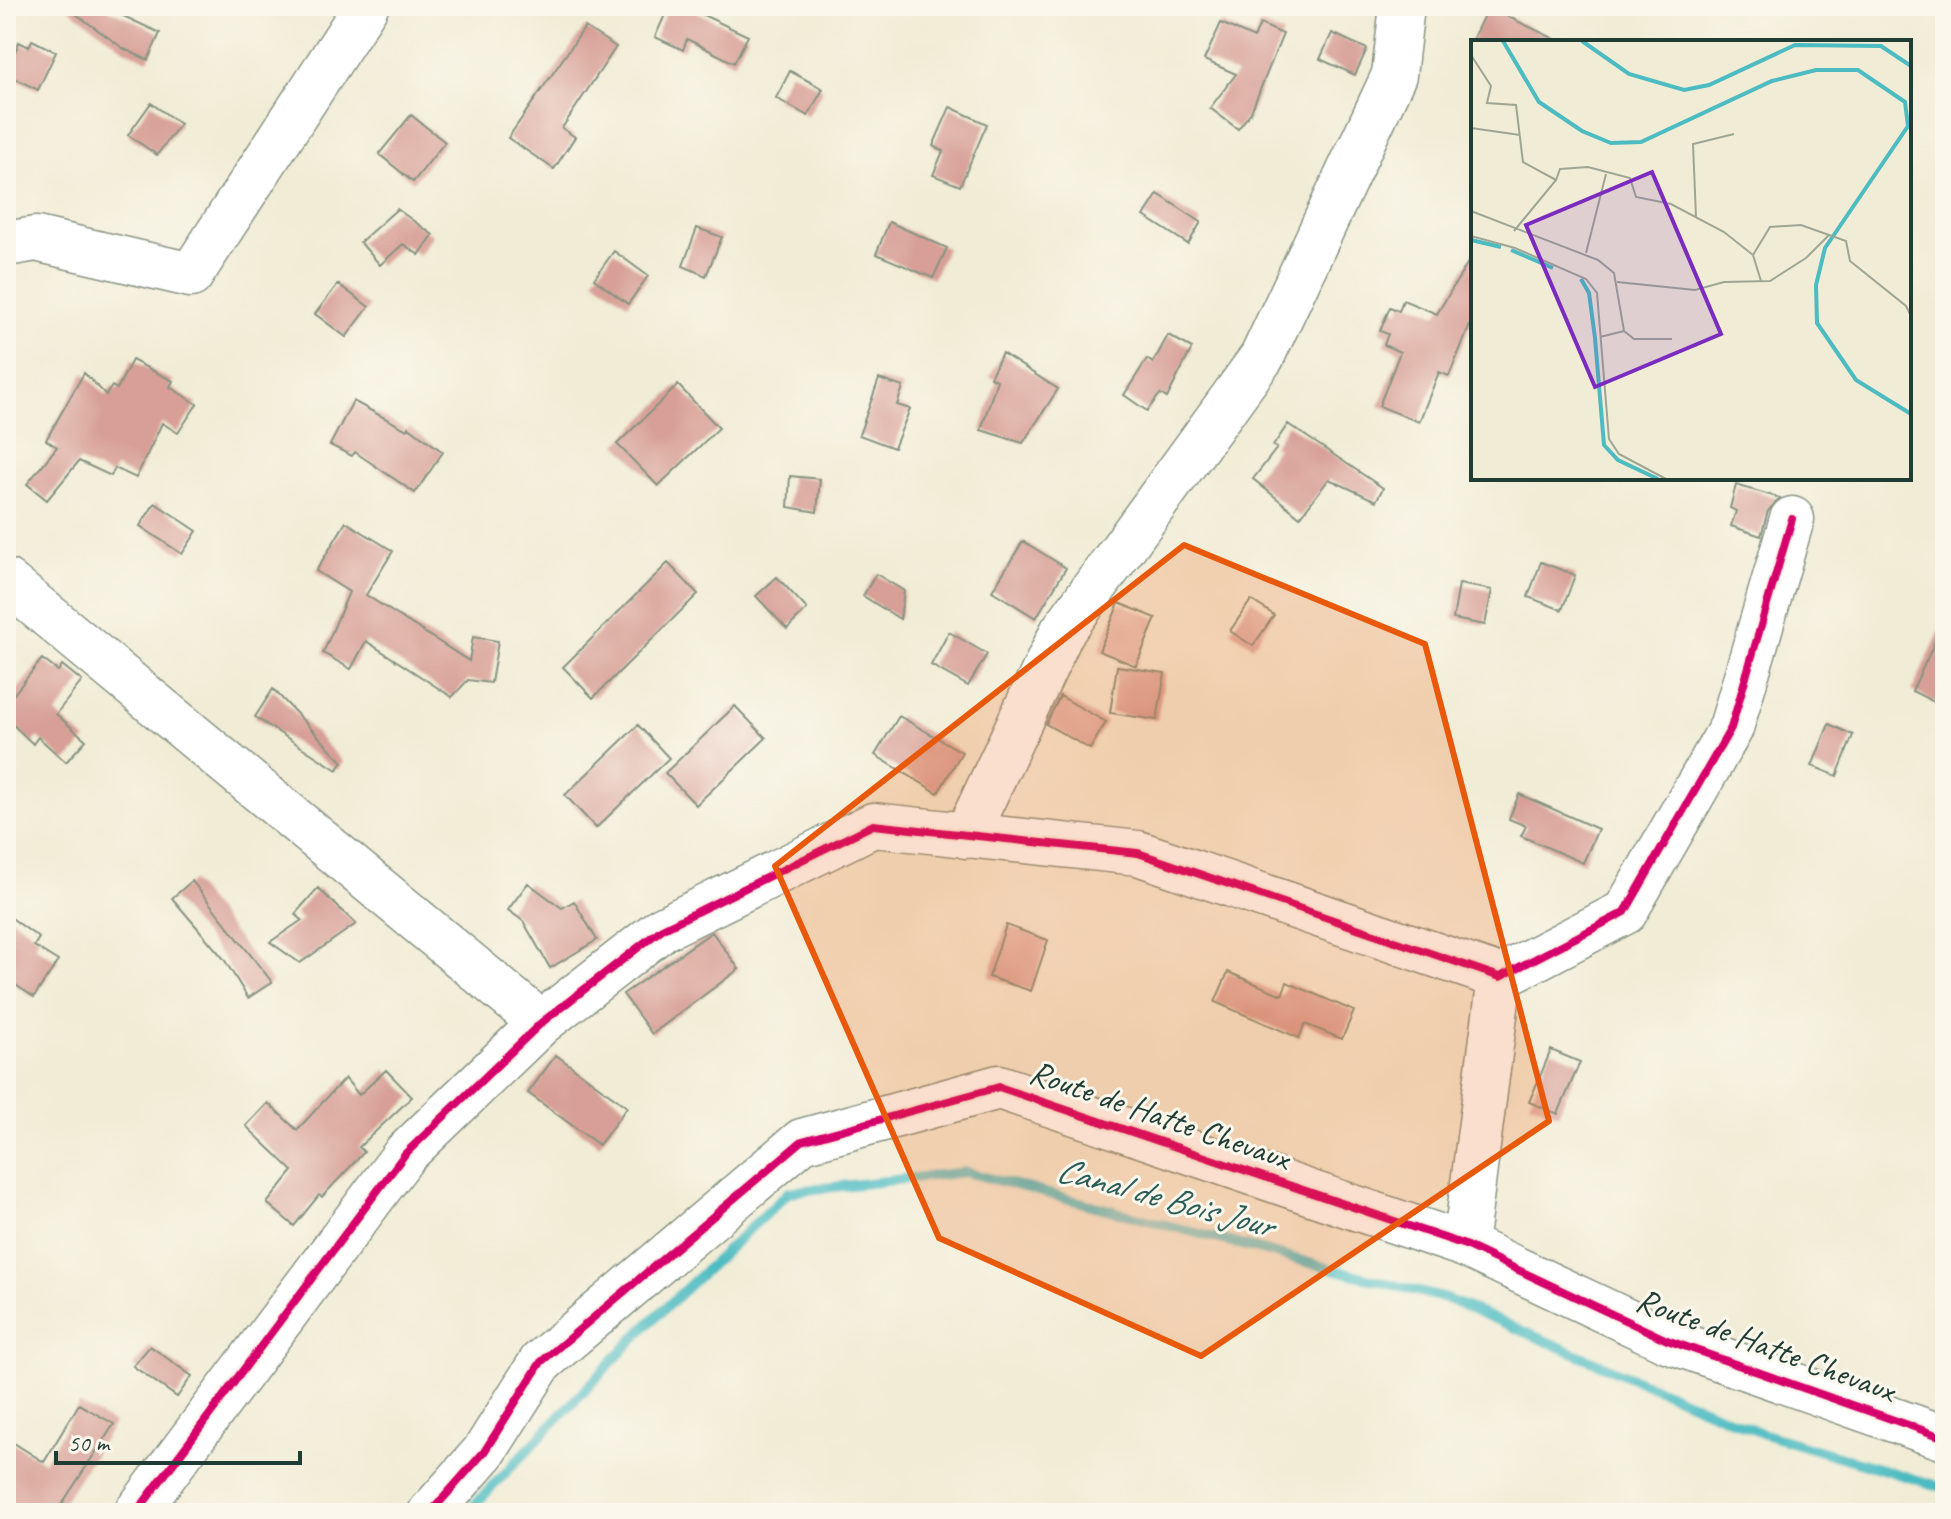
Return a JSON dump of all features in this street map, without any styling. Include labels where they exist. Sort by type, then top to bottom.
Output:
[{"type":"street","points":[[6,244],[36,239],[191,275],[366,6]]},
{"type":"street","points":[[966,836],[1062,632],[1262,357],[1394,75],[1402,6]]},
{"type":"street","points":[[136,1513],[405,1154],[541,1023],[662,929],[873,825],[1138,853],[1500,977],[1625,912],[1731,728],[1792,519]]},
{"type":"street","points":[[6,581],[541,1023]]},
{"type":"street","points":[[1465,1245],[1500,977]]},
{"type":"street","name":"Route de Hatte Chevaux","points":[[430,1513],[484,1452],[541,1362],[802,1141],[999,1087],[1465,1245],[1667,1340],[1945,1438]]},
{"type":"highlighted area","points":[[1184,545],[1425,644],[1549,1121],[1201,1356],[939,1238],[775,866]]},
{"type":"building","points":[[65,6],[102,6],[160,33],[148,60],[124,49]]},
{"type":"building","points":[[669,6],[684,6],[748,36],[734,63],[687,39],[683,50],[655,37]]},
{"type":"building","points":[[1488,7],[1557,40],[1472,40]]},
{"type":"building","points":[[1221,23],[1254,38],[1260,24],[1283,34],[1251,112],[1238,129],[1210,108],[1236,74],[1204,60]]},
{"type":"building","points":[[585,27],[616,47],[562,128],[575,137],[554,169],[508,138]]},
{"type":"building","points":[[1332,33],[1367,49],[1355,75],[1320,59]]},
{"type":"building","points":[[32,40],[56,52],[38,90],[6,74],[19,42],[29,47]]},
{"type":"building","points":[[790,71],[823,89],[808,116],[776,98]]},
{"type":"building","points":[[151,103],[180,124],[157,155],[128,135]]},
{"type":"building","points":[[950,107],[987,124],[960,186],[933,175],[943,151],[933,146]]},
{"type":"building","points":[[411,115],[445,142],[413,182],[379,154]]},
{"type":"building","points":[[1158,194],[1201,222],[1188,244],[1144,216]]},
{"type":"building","points":[[397,209],[433,235],[419,255],[403,244],[380,265],[360,242]]},
{"type":"building","points":[[889,222],[947,248],[933,278],[876,254]]},
{"type":"building","points":[[697,228],[722,237],[706,276],[683,266]]},
{"type":"building","points":[[614,251],[648,276],[628,304],[594,279]]},
{"type":"building","points":[[1471,257],[1471,323],[1449,376],[1439,372],[1419,422],[1379,406],[1400,352],[1384,345],[1388,334],[1380,331],[1390,307],[1399,311],[1403,300],[1437,314]]},
{"type":"building","points":[[338,284],[369,307],[346,337],[315,314]]},
{"type":"building","points":[[1168,335],[1192,348],[1167,398],[1160,394],[1147,411],[1124,395],[1147,359],[1153,363]]},
{"type":"building","points":[[1002,353],[1058,389],[1023,443],[981,430],[997,380],[990,377]]},
{"type":"building","points":[[132,360],[173,381],[170,387],[197,404],[178,433],[162,423],[136,478],[115,468],[111,476],[79,461],[47,500],[27,484],[57,447],[46,440],[84,373],[106,395],[112,386],[117,389]]},
{"type":"building","points":[[879,379],[903,387],[897,405],[910,409],[894,448],[859,435]]},
{"type":"building","points":[[678,385],[719,428],[658,486],[617,444]]},
{"type":"building","points":[[353,401],[407,430],[409,427],[443,452],[415,493],[355,452],[352,456],[330,445]]},
{"type":"building","points":[[1288,424],[1383,488],[1376,501],[1329,479],[1300,517],[1253,479],[1277,448],[1273,446]]},
{"type":"building","points":[[790,476],[820,479],[817,512],[788,507]]},
{"type":"building","points":[[1736,485],[1780,498],[1768,511],[1761,536],[1731,526],[1736,511],[1730,508]]},
{"type":"building","points":[[155,503],[197,531],[182,554],[140,526]]},
{"type":"building","points":[[346,522],[393,551],[366,595],[469,661],[473,637],[498,641],[491,683],[468,680],[452,697],[366,641],[351,669],[323,653],[349,592],[316,571]]},
{"type":"building","points":[[1023,541],[1066,568],[1036,618],[992,591]]},
{"type":"building","points":[[1541,562],[1575,575],[1562,610],[1528,597]]},
{"type":"building","points":[[668,563],[698,594],[593,698],[563,667]]},
{"type":"building","points":[[876,574],[904,591],[900,619],[863,596]]},
{"type":"building","points":[[777,577],[807,609],[787,629],[756,596]]},
{"type":"building","points":[[1459,584],[1492,590],[1485,625],[1453,619]]},
{"type":"building","points":[[1251,600],[1274,615],[1253,646],[1230,631]]},
{"type":"building","points":[[1119,603],[1156,618],[1136,666],[1099,651]]},
{"type":"building","points":[[1945,620],[1945,684],[1936,703],[1912,691]]},
{"type":"building","points":[[949,632],[987,654],[968,686],[931,665]]},
{"type":"building","points":[[42,659],[58,671],[62,665],[82,681],[56,714],[86,740],[66,762],[38,737],[33,744],[6,718],[6,704]]},
{"type":"building","points":[[1117,666],[1165,673],[1157,720],[1110,713]]},
{"type":"building","points":[[273,689],[343,762],[337,770],[255,717]]},
{"type":"building","points":[[1060,696],[1106,722],[1090,749],[1046,724]]},
{"type":"building","points":[[735,706],[766,738],[696,805],[665,773]]},
{"type":"building","points":[[899,716],[962,752],[938,793],[875,755]]},
{"type":"building","points":[[1829,724],[1853,735],[1837,776],[1812,766]]},
{"type":"building","points":[[638,725],[669,758],[596,828],[565,795]]},
{"type":"building","points":[[1519,794],[1598,829],[1583,863],[1521,836],[1526,826],[1509,819]]},
{"type":"building","points":[[192,881],[272,982],[248,998],[224,959],[172,898]]},
{"type":"building","points":[[528,883],[562,908],[574,901],[597,940],[550,968],[523,921],[508,910]]},
{"type":"building","points":[[318,888],[356,924],[300,963],[270,942],[302,920],[295,914]]},
{"type":"building","points":[[6,914],[39,938],[34,946],[58,961],[34,997],[11,982],[6,989]]},
{"type":"building","points":[[1006,925],[1048,940],[1031,991],[989,977]]},
{"type":"building","points":[[712,932],[739,969],[652,1034],[623,994]]},
{"type":"building","points":[[1228,972],[1282,995],[1287,982],[1354,1011],[1342,1039],[1305,1024],[1299,1038],[1215,1002]]},
{"type":"building","points":[[1551,1050],[1580,1062],[1558,1114],[1529,1102]]},
{"type":"building","points":[[556,1055],[627,1107],[599,1145],[528,1093]]},
{"type":"building","points":[[386,1070],[412,1097],[359,1147],[364,1152],[322,1197],[319,1195],[294,1226],[267,1203],[293,1171],[246,1126],[268,1103],[297,1130],[345,1078],[359,1095]]},
{"type":"building","points":[[150,1346],[192,1376],[177,1397],[133,1366]]},
{"type":"building","points":[[79,1404],[114,1424],[56,1513],[6,1513],[6,1438],[44,1462]]},
{"type":"waterway","name":"Canal de Bois Jour","points":[[467,1513],[646,1326],[789,1192],[966,1172],[1450,1300],[1764,1434],[1945,1488]]},
{"type":"cycle path","points":[[136,1513],[405,1154],[541,1023],[662,929],[873,825],[1138,853],[1500,977],[1625,912],[1731,728],[1792,519]]},
{"type":"cycle path","points":[[430,1513],[484,1452],[541,1362],[802,1141],[999,1087],[1465,1245],[1667,1340],[1945,1438]]}]
